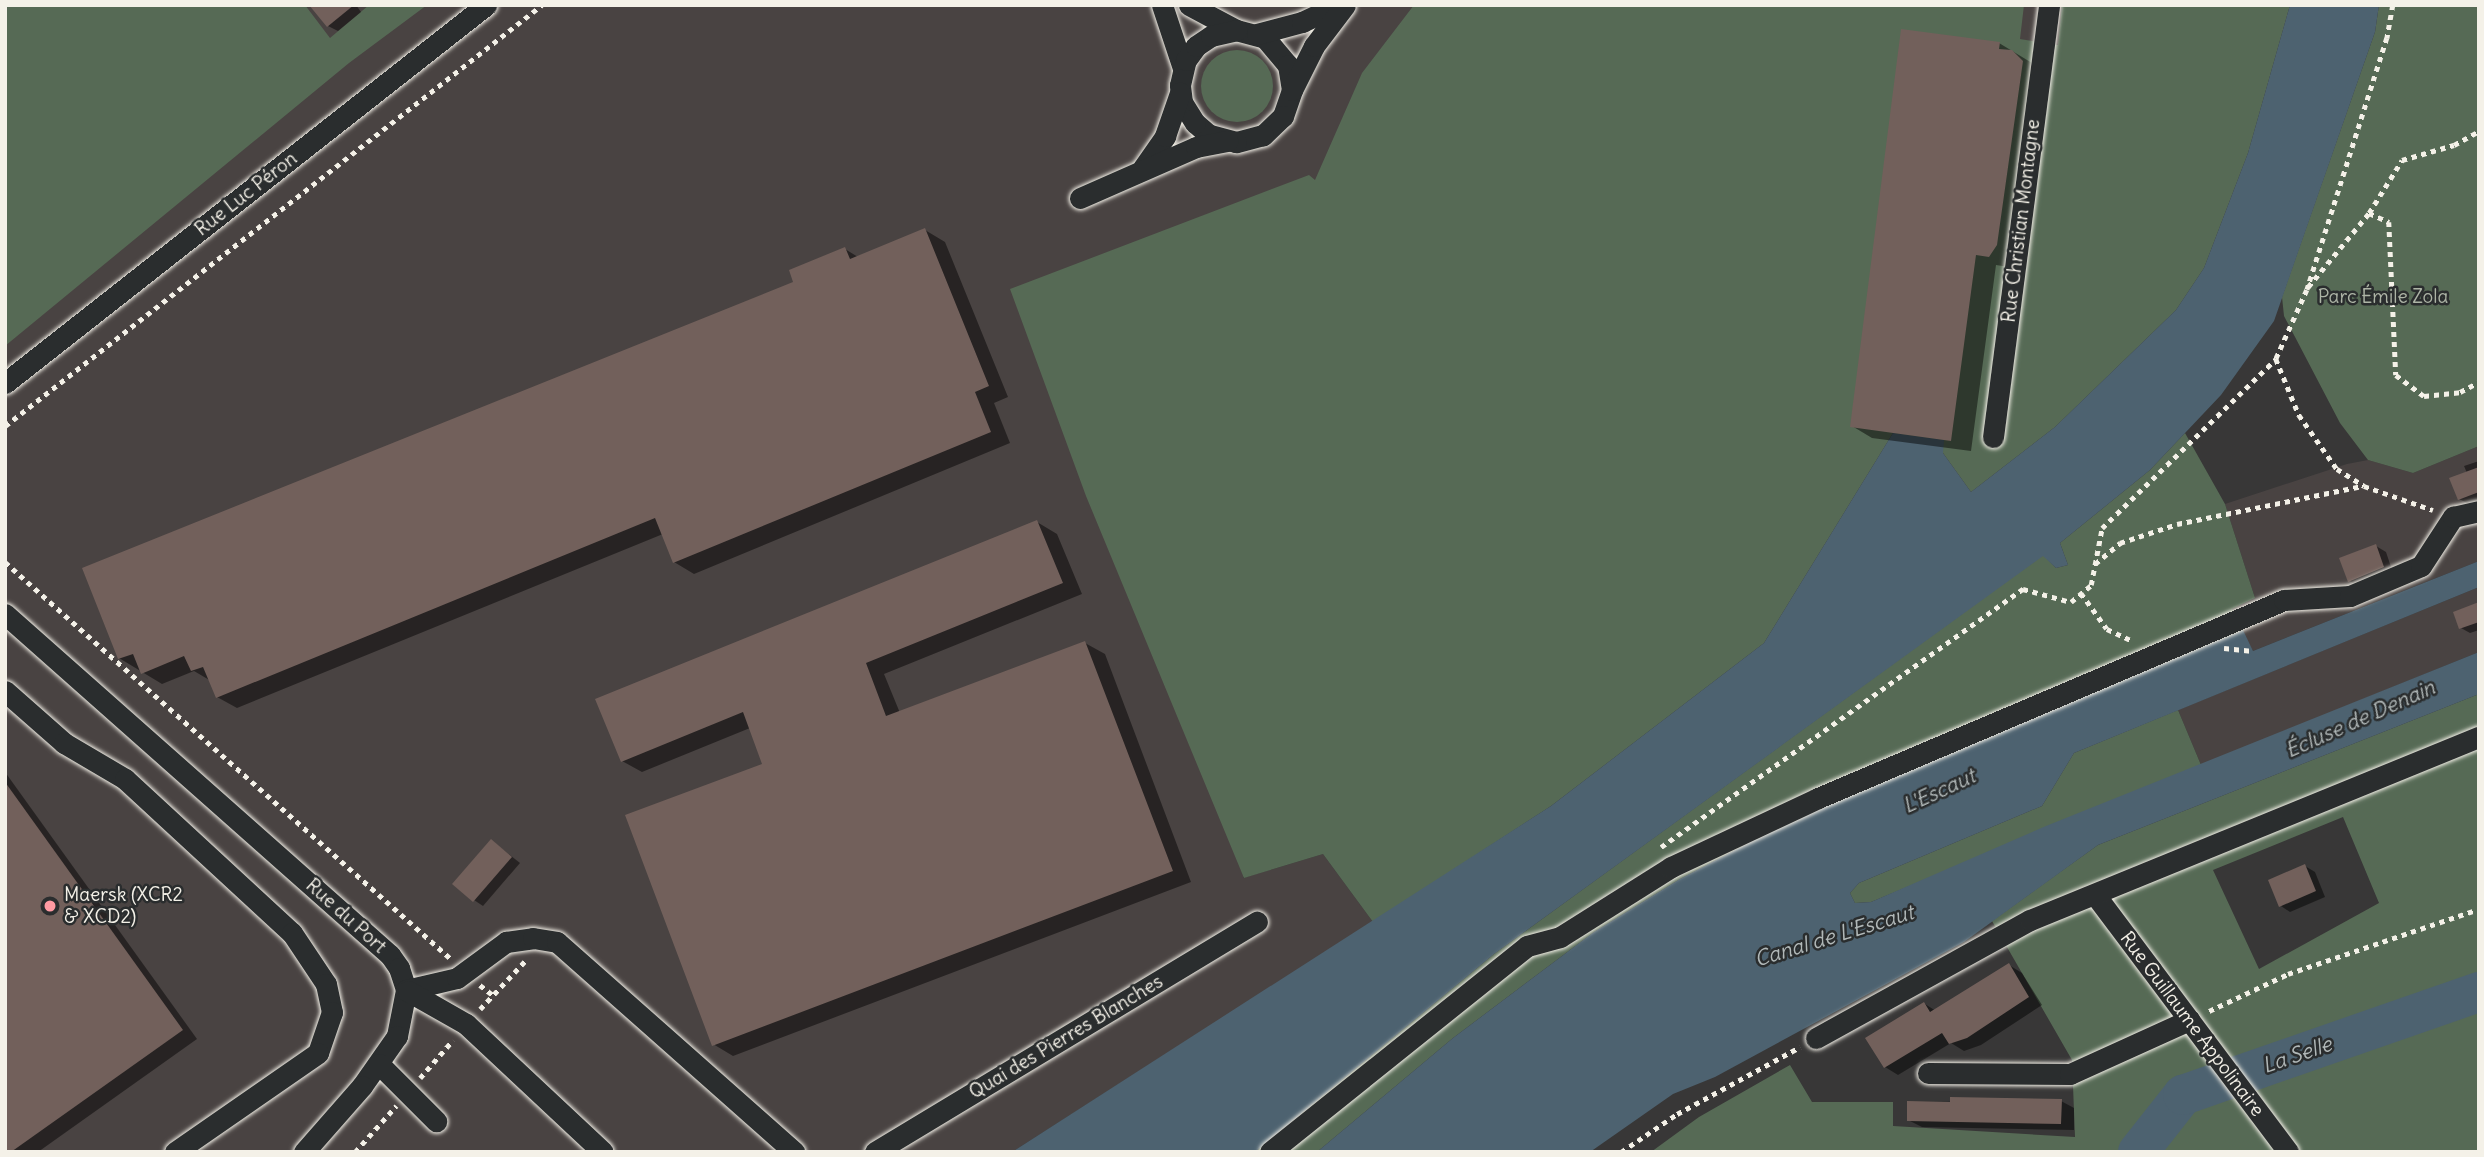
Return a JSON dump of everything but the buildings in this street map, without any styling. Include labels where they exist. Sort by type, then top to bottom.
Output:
[{"type":"street","name":"Rue Luc Péron","points":[[5,383],[486,5]]},
{"type":"street","points":[[1143,168],[1165,136],[1181,93],[1183,68],[1162,5]]},
{"type":"street","points":[[1189,5],[1236,30],[1257,34],[1302,22],[1338,5]]},
{"type":"street","points":[[1080,198],[1143,168],[1201,145],[1254,138],[1270,130],[1287,108],[1292,90],[1314,46],[1345,5]]},
{"type":"street","name":"Rue Christian Montagne","points":[[1993,437],[2049,5]]},
{"type":"street","points":[[1183,68],[1203,40],[1236,30]]},
{"type":"street","points":[[1257,34],[1284,57],[1292,90]]},
{"type":"street","points":[[1181,93],[1195,123],[1227,141]]},
{"type":"street","points":[[1270,1152],[1527,946],[1559,937],[1671,867],[1818,798],[2284,600],[2350,596],[2421,566],[2454,517],[2479,511]]},
{"type":"street","name":"Rue du Port","points":[[5,614],[390,955],[406,990]]},
{"type":"street","points":[[5,691],[64,744],[115,771],[135,788],[292,933],[326,984],[332,1012],[318,1053],[175,1152]]},
{"type":"street","points":[[1816,1038],[2012,929],[2479,737]]},
{"type":"street","name":"Rue Guillaume Appolinaire","points":[[2096,895],[2288,1152]]},
{"type":"street","name":"Quai des Pierres Blanches","points":[[875,1152],[1257,922]]},
{"type":"street","points":[[406,990],[438,986],[466,973],[506,942],[547,939],[567,947],[794,1152]]},
{"type":"street","points":[[406,990],[466,1024],[603,1152]]},
{"type":"street","points":[[304,1152],[379,1064],[397,1036],[406,990]]},
{"type":"street","points":[[1928,1073],[2070,1074],[2189,1020]]},
{"type":"street","points":[[379,1064],[436,1121]]},
{"type":"path","points":[[5,426],[542,5]]},
{"type":"path","points":[[1654,852],[2023,589],[2071,602],[2091,584],[2102,528],[2276,359],[2306,290],[2387,38],[2393,5]]},
{"type":"path","points":[[2306,290],[2369,213],[2402,160],[2454,145],[2479,131]]},
{"type":"path","points":[[2369,213],[2389,222],[2396,375],[2424,396],[2460,392],[2479,382]]},
{"type":"path","points":[[2276,359],[2299,415],[2337,469],[2364,486],[2454,517]]},
{"type":"path","points":[[2095,565],[2120,543],[2177,524],[2364,486]]},
{"type":"path","points":[[5,562],[493,995]]},
{"type":"path","points":[[2081,593],[2106,629],[2137,643]]},
{"type":"path","points":[[2189,1020],[2288,974],[2479,909]]},
{"type":"path","points":[[355,1152],[466,1024],[547,939]]},
{"type":"path","points":[[1620,1152],[1677,1114],[1816,1038]]},
{"type":"shaded area","points":[[32,5],[2062,5],[2059,45],[1872,18],[1243,878],[1323,854],[1373,922],[1012,1152],[5,1152],[5,26]]},
{"type":"shaded area","points":[[2479,446],[2479,561],[2253,651],[2231,609],[2255,598],[2225,504],[2347,464],[2368,460],[2413,473]]},
{"type":"shaded area","points":[[2479,587],[2479,652],[2201,765],[2178,710]]},
{"type":"green space","points":[[5,5],[305,5],[330,38],[369,5],[427,5],[349,63],[5,346]]},
{"type":"green space","points":[[1414,5],[2024,5],[2020,39],[2058,45],[2062,5],[2290,5],[2248,153],[2204,268],[2176,310],[2055,427],[1971,492],[1943,453],[1893,433],[1764,643],[1551,806],[1373,922],[1323,854],[1244,878],[1086,496],[1010,289],[1309,175],[1315,180],[1362,73]]},
{"type":"green space","name":"Parc Émile Zola","points":[[2379,5],[2479,5],[2479,446],[2413,473],[2368,460],[2340,423],[2284,316],[2282,297],[2375,32]]},
{"type":"green space","points":[[1237,50],[1257,56],[1267,66],[1273,86],[1267,106],[1257,116],[1237,122],[1217,116],[1207,106],[1201,86],[1207,66],[1217,56]]},
{"type":"green space","points":[[2185,433],[2225,504],[2255,598],[2232,609],[2243,630],[1798,817],[1680,879],[1594,932],[1453,1038],[1317,1152],[1255,1152],[1494,954],[2043,555],[2056,568],[2068,565],[2060,543],[2150,470]]},
{"type":"green space","points":[[2479,694],[2479,1152],[1651,1152],[1699,1117],[1790,1065],[1812,1102],[1893,1102],[1893,1126],[2075,1137],[2072,1060],[1992,921],[2098,845]],"holes":[[[2343,817],[2379,903],[2259,969],[2213,870]]]},
{"type":"green space","points":[[2178,710],[2201,765],[1871,902],[1855,903],[1850,893],[1859,883],[2042,806],[2074,753]]},
{"type":"water","points":[[2290,5],[2379,5],[2375,32],[2274,321],[2221,395],[2150,470],[2060,543],[2068,565],[2056,568],[2043,556],[1494,954],[1255,1152],[1012,1152],[1551,806],[1764,643],[1893,433],[1944,440],[1943,453],[1971,492],[2055,427],[2176,310],[2204,268],[2248,153]]},
{"type":"water","points":[[2479,561],[2479,587],[2074,753],[2042,806],[1859,883],[1850,893],[1855,903],[1871,902],[2046,826],[2479,652],[2479,694],[2098,845],[1964,942],[1715,1077],[1673,1094],[1590,1152],[1317,1152],[1453,1038],[1594,932],[1680,879],[1798,817],[2243,630],[2253,651]]},
{"type":"waterway","name":"La Selle","points":[[2138,1152],[2183,1095],[2479,992]]},
{"type":"place","name":"Maersk (XCR2 & XCD2)","points":[[50,906]]},
{"type":"water label","name":"Écluse de Denain","points":[[2360,719]]},
{"type":"water label","name":"L'Escaut","points":[[1939,791]]},
{"type":"water label","name":"Canal de L'Escaut","points":[[1834,936]]}]
